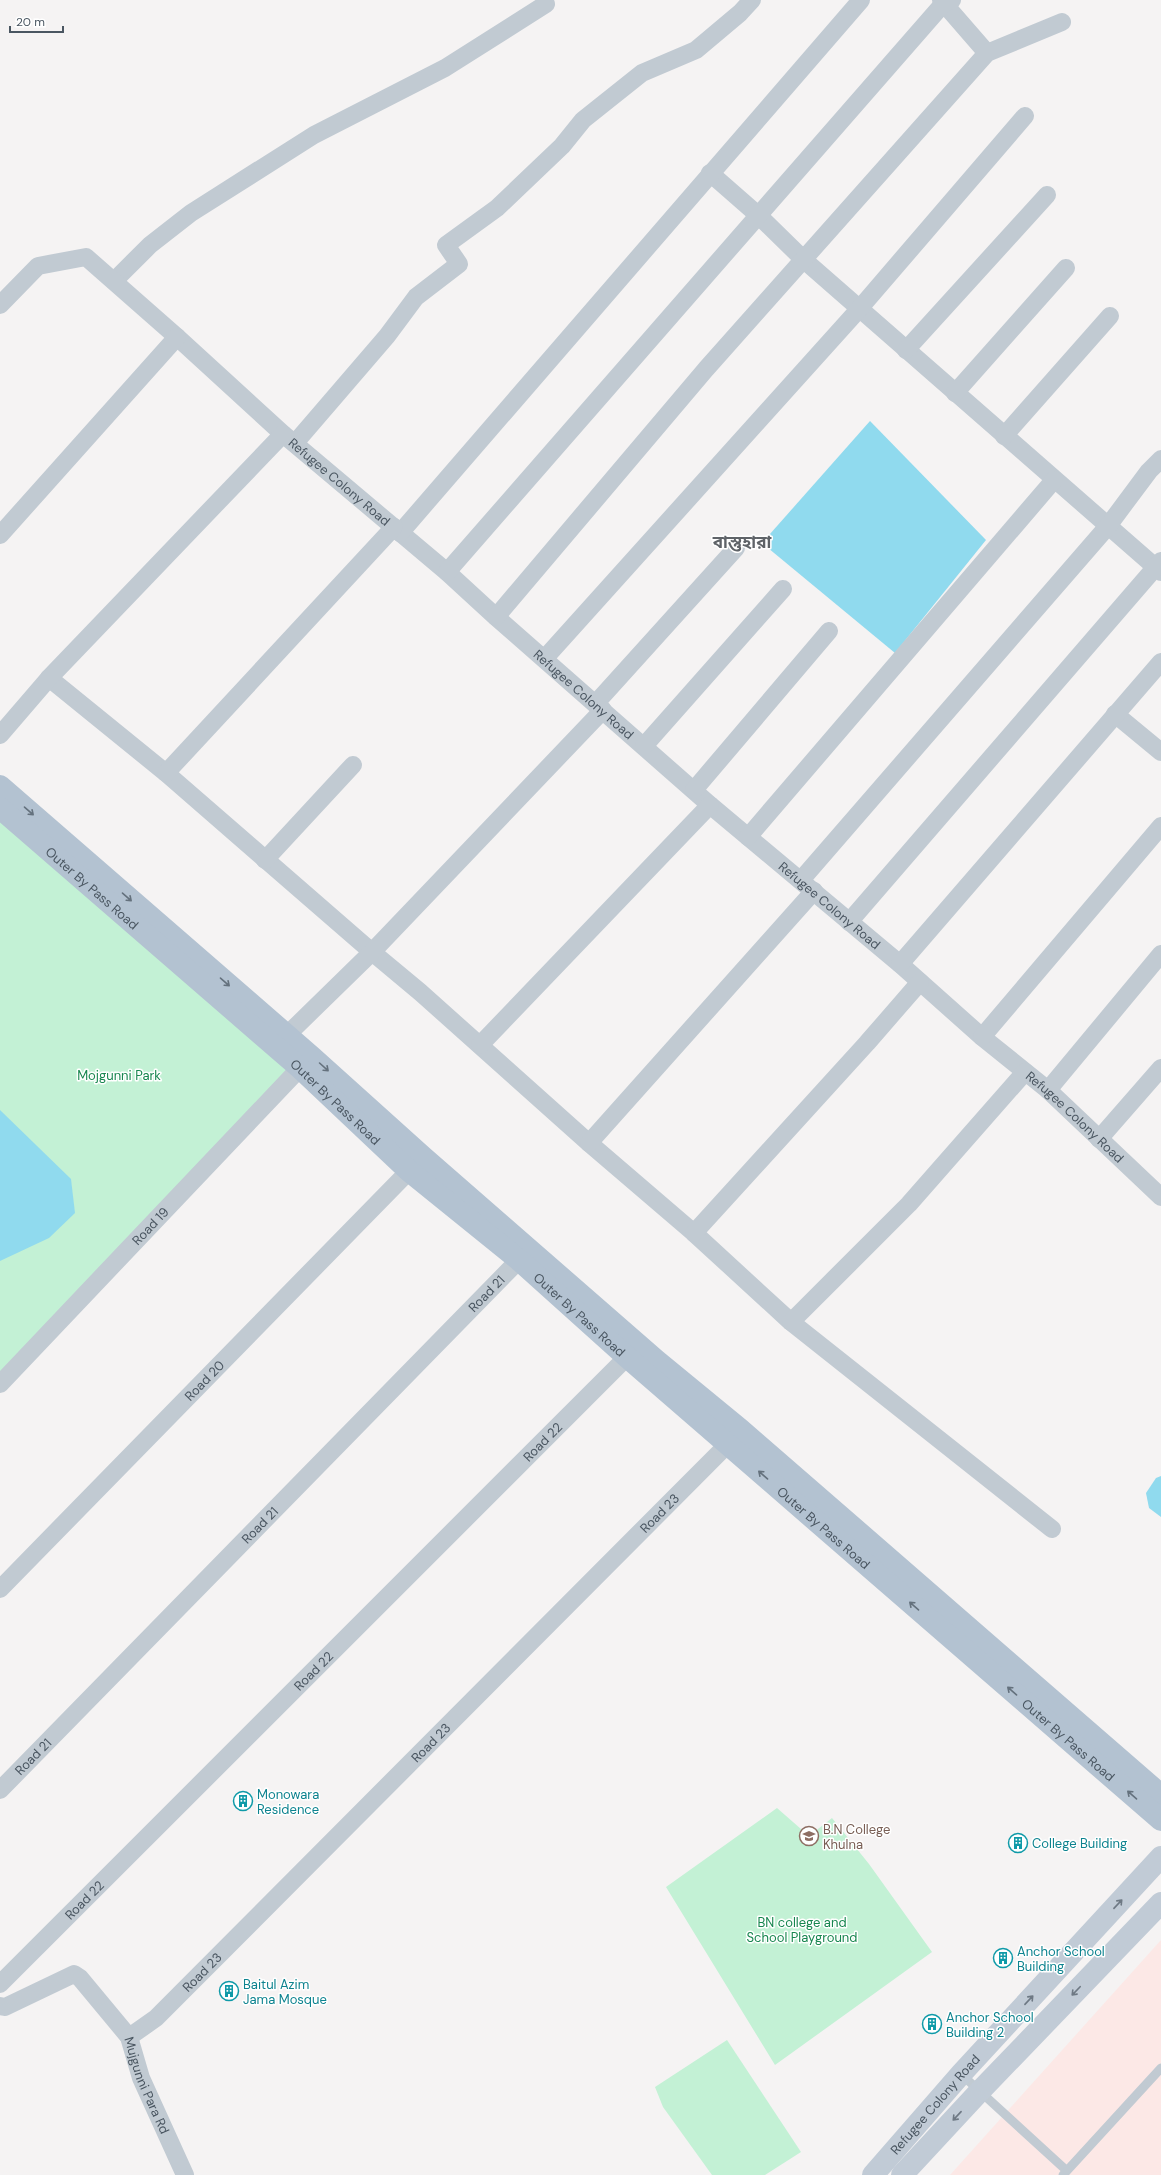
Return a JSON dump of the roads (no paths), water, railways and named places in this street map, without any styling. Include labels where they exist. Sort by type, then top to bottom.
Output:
[{"type":"main road","name":"Outer By Pass Road","points":[[0,786],[657,1361],[741,1430],[1161,1795]]},
{"type":"main road","name":"Outer By Pass Road","points":[[0,808],[300,1068],[409,1171],[519,1260],[627,1357],[1161,1820]]},
{"type":"main road","name":"Refugee Colony Road","points":[[873,2175],[961,2074],[1161,1857]]},
{"type":"main road","name":"Refugee Colony Road","points":[[902,2175],[979,2092],[1161,1903]]},
{"type":"street","points":[[0,735],[49,678],[289,439],[387,336],[416,297],[459,264],[446,245],[497,208],[562,146],[583,120],[642,73],[696,50],[740,13],[752,0]]},
{"type":"street","points":[[166,773],[397,530],[861,0]]},
{"type":"street","points":[[447,572],[946,1],[987,53]]},
{"type":"street","points":[[114,281],[150,245],[191,213],[314,135],[445,68],[546,4]]},
{"type":"street","points":[[496,617],[701,375],[987,53],[1062,22]]},
{"type":"street","points":[[545,658],[860,308],[1025,116]]},
{"type":"street","points":[[710,173],[758,215],[804,260],[1054,480],[1108,526],[1159,566],[849,922]]},
{"type":"street","points":[[906,350],[1047,196]]},
{"type":"street","name":"Refugee Colony Road","points":[[0,305],[38,266],[86,258],[177,337],[289,439],[447,572],[710,805],[808,885],[982,1037],[1048,1090],[1161,1197]]},
{"type":"street","points":[[955,393],[1066,268]]},
{"type":"street","points":[[1004,436],[1110,316]]},
{"type":"street","points":[[0,535],[177,337]]},
{"type":"street","points":[[589,1143],[808,885],[1108,526],[1149,471],[1161,459]]},
{"type":"street","points":[[748,837],[1054,480]]},
{"type":"street","points":[[287,1036],[372,952],[599,707],[736,548]]},
{"type":"street","points":[[644,746],[783,589]]},
{"type":"street","points":[[694,790],[829,631]]},
{"type":"street","points":[[900,964],[1161,662]]},
{"type":"street","points":[[49,678],[166,773],[265,860],[420,992],[589,1143],[694,1234],[791,1322],[1052,1529]]},
{"type":"street","points":[[1115,714],[1161,752]]},
{"type":"street","points":[[265,860],[353,764]]},
{"type":"street","points":[[480,1045],[710,805]]},
{"type":"street","points":[[982,1037],[1161,826]]},
{"type":"street","points":[[1048,1090],[1161,954]]},
{"type":"street","points":[[694,1234],[920,982]]},
{"type":"street","name":"Road 19","points":[[0,1384],[300,1068]]},
{"type":"street","points":[[1099,1139],[1161,1068]]},
{"type":"street","points":[[791,1322],[909,1204],[1025,1072]]},
{"type":"street","name":"Road 20","points":[[0,1589],[409,1171]]},
{"type":"street","name":"Road 21","points":[[0,1790],[519,1260]]},
{"type":"street","name":"Road 22","points":[[0,1984],[627,1357]]},
{"type":"street","name":"Road 23","points":[[129,2037],[156,2018],[728,1444]]},
{"type":"street","name":"Mujgunni Para Rd","points":[[0,2006],[5,2007],[74,1974],[80,1978],[129,2037],[141,2078],[185,2175]]},
{"type":"lane","points":[[961,2074],[1065,2173],[1161,2068]]},
{"type":"water","points":[[870,421],[986,540],[895,653],[762,543]]},
{"type":"water","points":[[0,1110],[71,1179],[75,1213],[49,1238],[0,1261]]},
{"type":"water","points":[[1161,1476],[1161,1517],[1149,1508],[1146,1493],[1156,1478]]},
{"type":"place","name":"Monowara Residence","points":[[243,1801]]},
{"type":"place","name":"B.N College Khulna","points":[[809,1836]]},
{"type":"place","name":"College Building","points":[[1018,1843]]},
{"type":"place","name":"Anchor School Building","points":[[1003,1958]]},
{"type":"place","name":"Baitul Azim Jama Mosque","points":[[229,1991]]},
{"type":"place","name":"Anchor School Building 2","points":[[932,2024]]},
{"type":"district","name":"বাস্তুহারা","points":[[742,542]]},
{"type":"park label","name":"Mojgunni Park","points":[[119,1075]]},
{"type":"park label","name":"BN college and School Playground","points":[[802,1930]]}]
